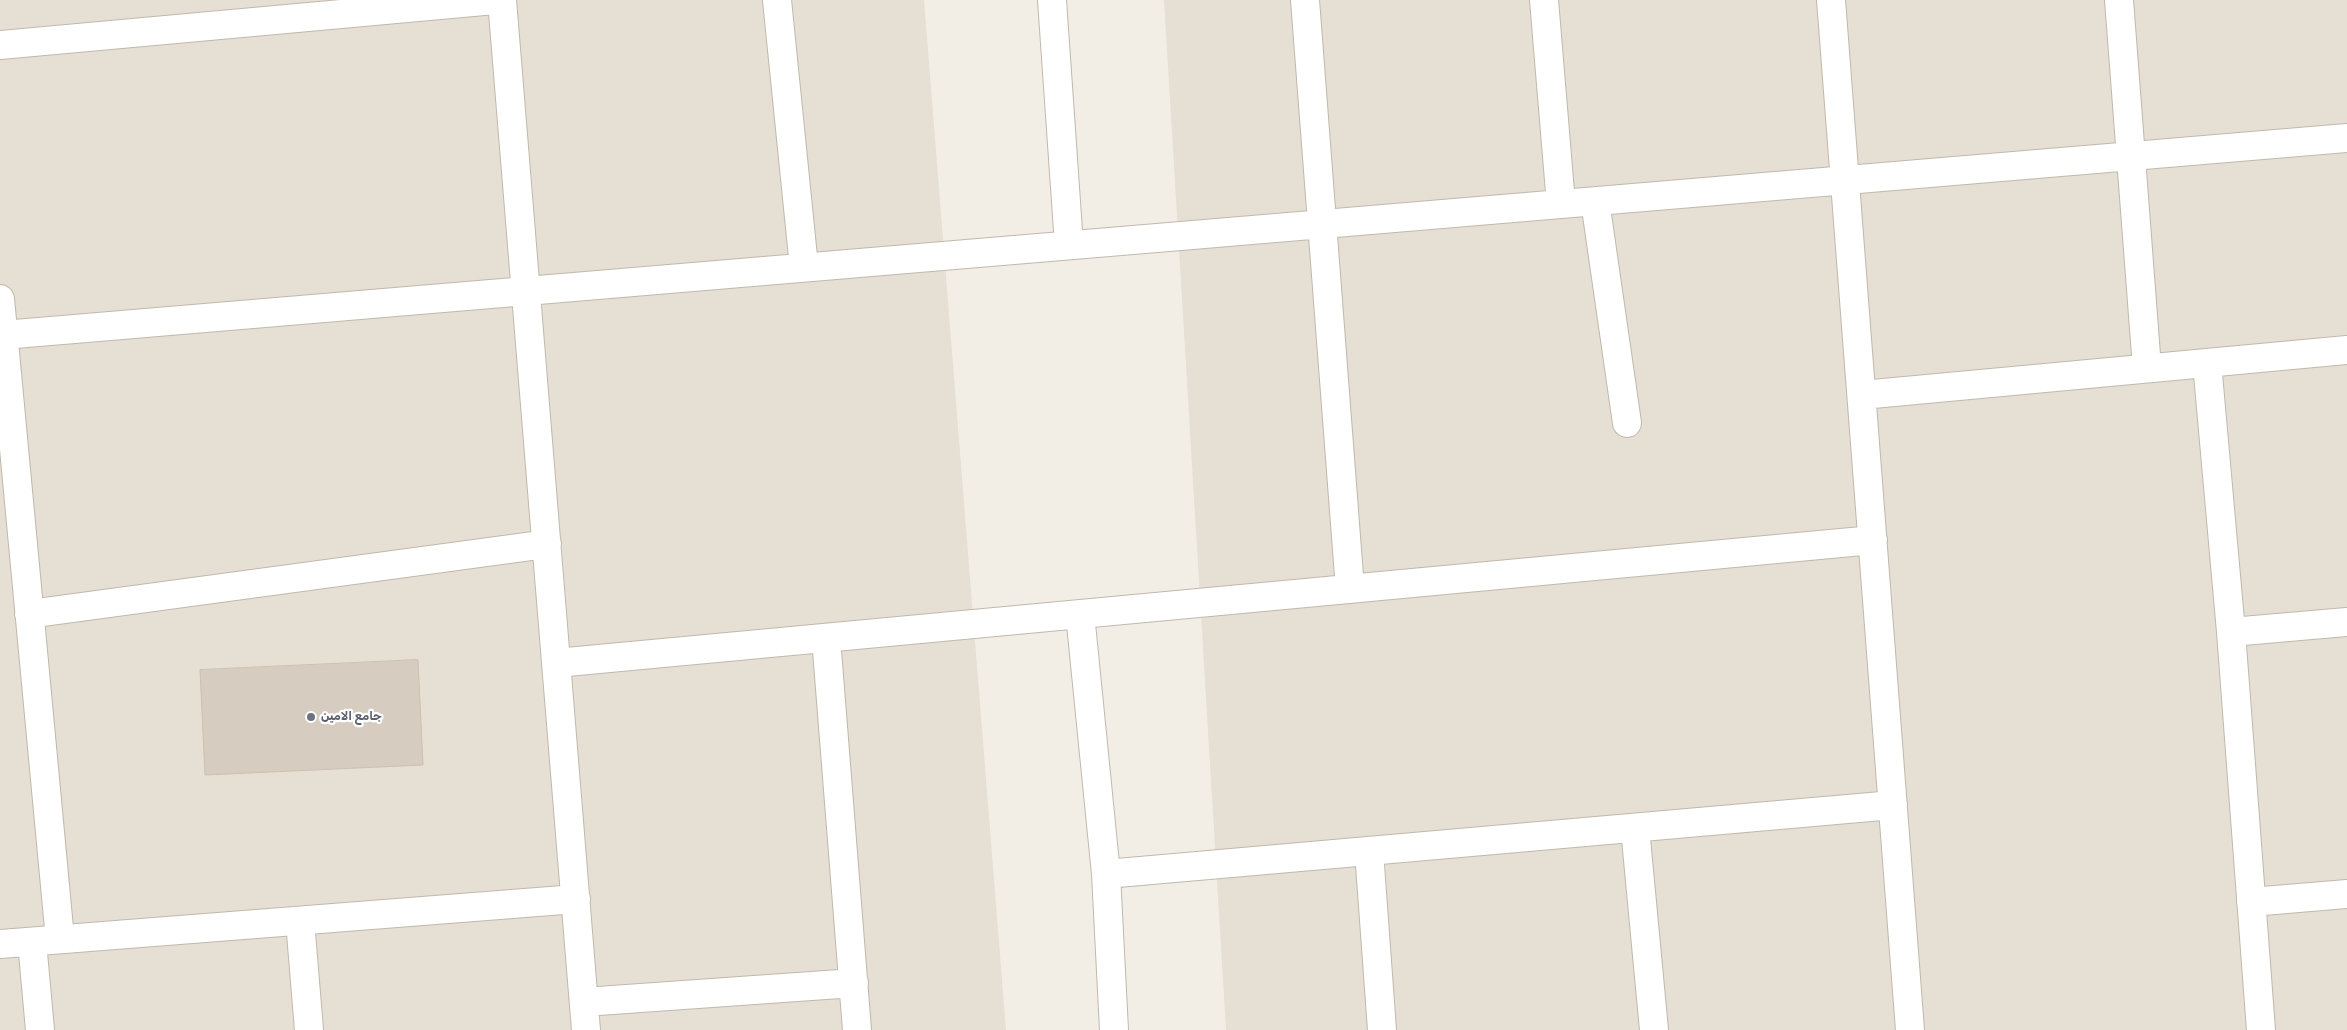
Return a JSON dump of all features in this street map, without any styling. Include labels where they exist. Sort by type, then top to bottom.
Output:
[{"type":"street","points":[[0,45],[269,11],[495,0]]},
{"type":"street","points":[[502,0],[586,1030]]},
{"type":"street","points":[[777,0],[804,267]]},
{"type":"street","points":[[1052,0],[1069,245]]},
{"type":"street","points":[[1305,0],[1350,589]]},
{"type":"street","points":[[1544,0],[1561,204]]},
{"type":"street","points":[[1831,0],[1910,1030]]},
{"type":"street","points":[[2119,0],[2146,368]]},
{"type":"street","points":[[3,335],[2347,138]]},
{"type":"street","points":[[1595,201],[1627,423]]},
{"type":"street","points":[[0,300],[5,399],[29,614],[60,940]]},
{"type":"street","points":[[1862,395],[2347,350]]},
{"type":"street","points":[[2207,363],[2231,632],[2261,1030]]},
{"type":"street","points":[[556,663],[1873,540]]},
{"type":"street","points":[[29,614],[547,544]]},
{"type":"street","points":[[1080,614],[1106,874],[1114,1030]]},
{"type":"street","points":[[2231,632],[2347,622]]},
{"type":"street","points":[[826,638],[857,1030]]},
{"type":"street","points":[[1106,874],[1893,805]]},
{"type":"street","points":[[1635,828],[1654,1030]]},
{"type":"street","points":[[1369,851],[1382,1030]]},
{"type":"street","points":[[2251,902],[2347,894]]},
{"type":"street","points":[[0,944],[576,899]]},
{"type":"street","points":[[300,921],[309,1030]]},
{"type":"street","points":[[32,942],[40,1030]]},
{"type":"street","points":[[584,1002],[854,984]]},
{"type":"shaded area","points":[[0,0],[924,0],[1006,1030],[0,1030]]},
{"type":"shaded area","points":[[1164,0],[2347,0],[2347,1030],[1226,1030]]},
{"type":"building","name":"جامع الامين","points":[[418,660],[423,765],[205,775],[200,670]]},
{"type":"place","name":"جامع الامين","points":[[311,717]]}]
